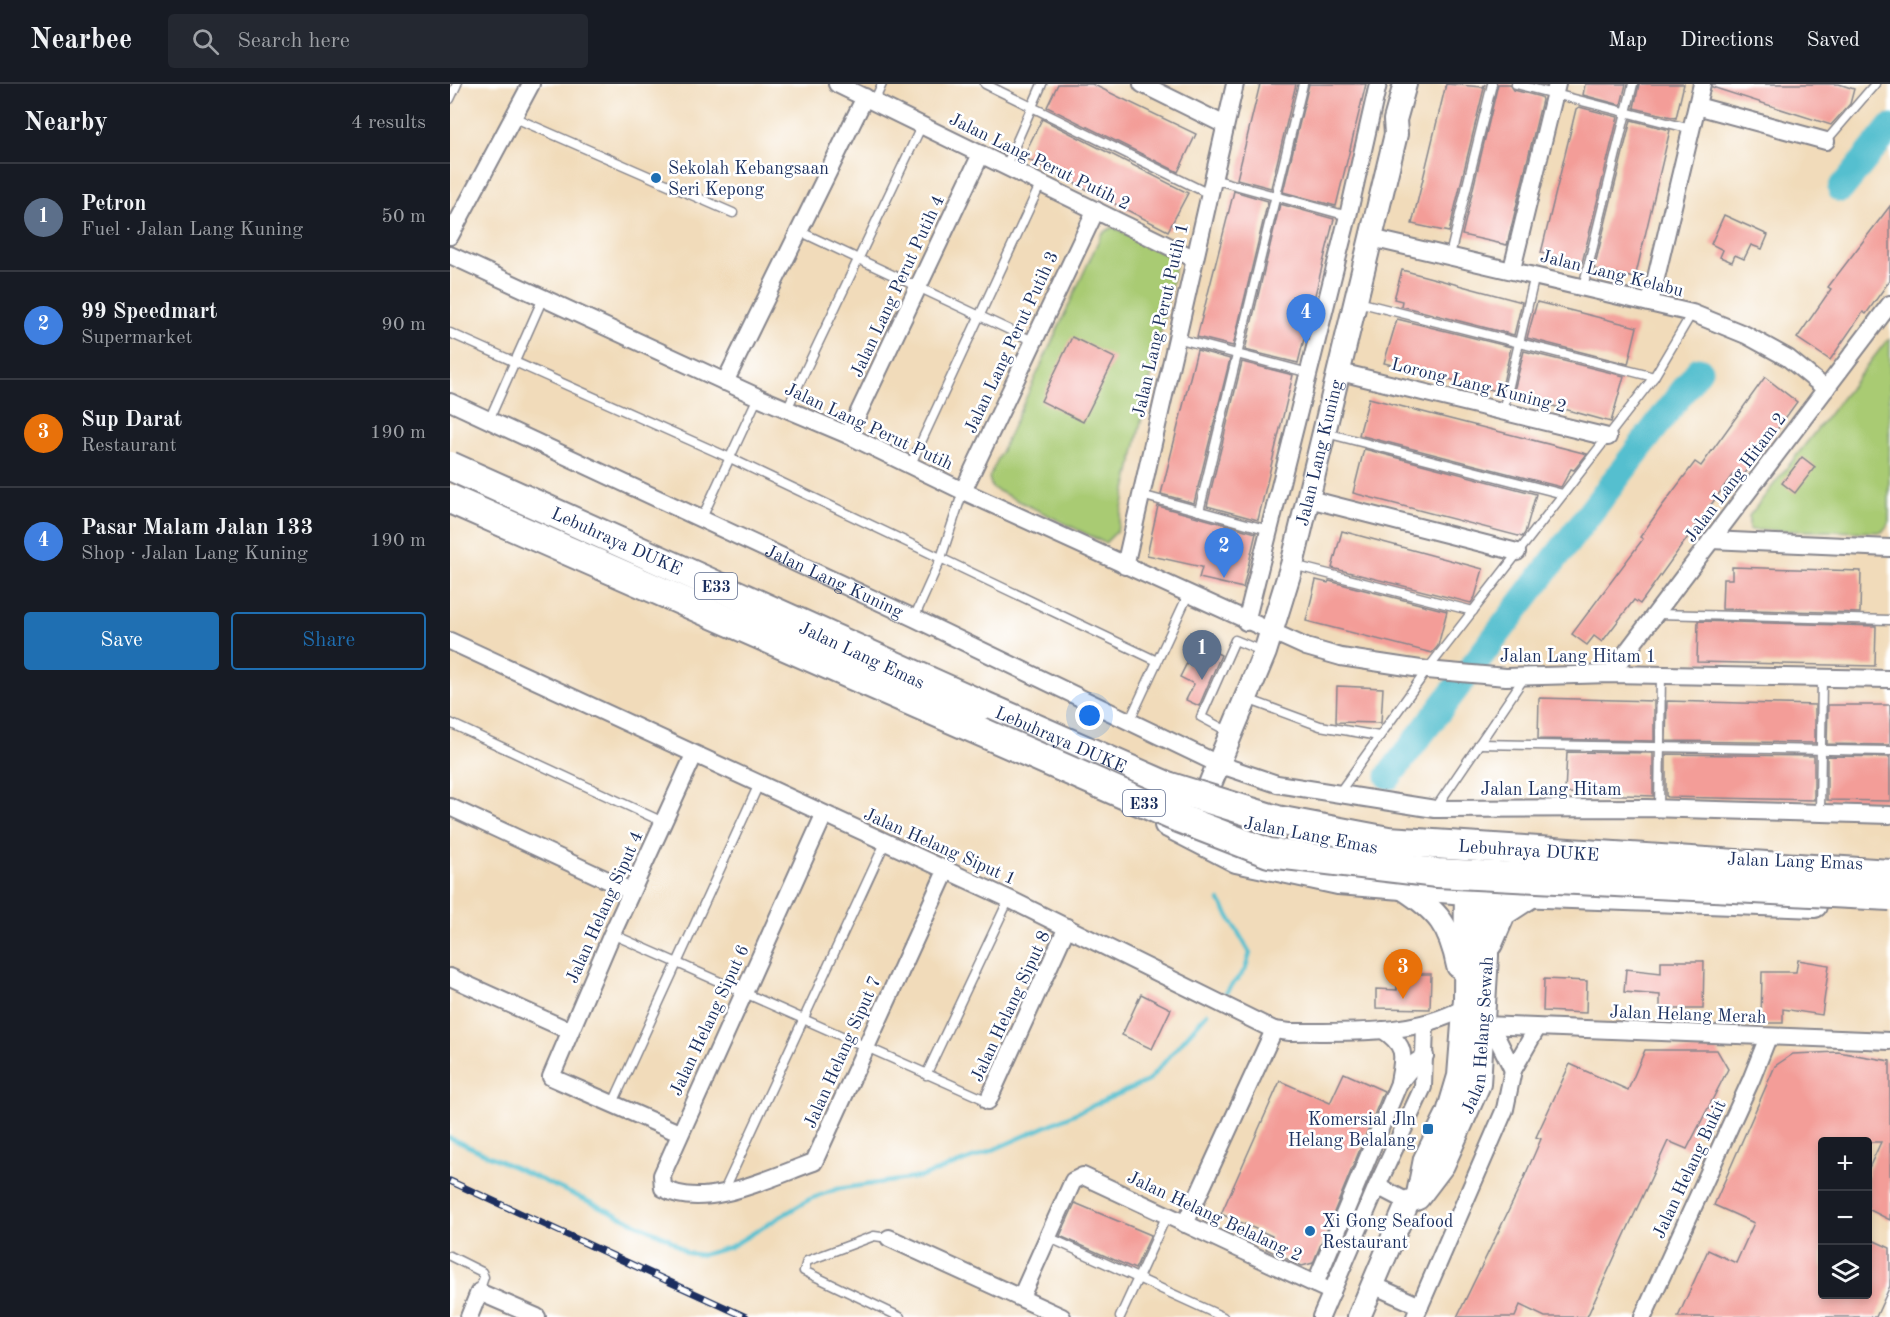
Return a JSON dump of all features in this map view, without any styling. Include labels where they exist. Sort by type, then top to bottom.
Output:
[{"type":"highway","name":"Lebuhraya DUKE","points":[[450,466],[982,705],[1167,786],[1219,804],[1328,831],[1388,841],[1890,874]]},
{"type":"highway","name":"Lebuhraya DUKE","points":[[450,499],[1172,815],[1269,853],[1437,873],[1890,896]]},
{"type":"main road","name":"Jalan Lang Kuning","points":[[1199,808],[1268,643],[1292,565],[1396,134],[1395,120],[1405,88]]},
{"type":"main road","name":"Jalan Lang Emas","points":[[450,461],[1065,752],[1199,808],[1285,834],[1390,851],[1477,859],[1566,856],[1890,866]]},
{"type":"main road","name":"Jalan Lang Emas","points":[[450,505],[880,695],[1155,820],[1236,861],[1338,883],[1404,889],[1477,894],[1890,910]]},
{"type":"main road","points":[[1199,808],[1198,828],[1210,838],[1300,874]]},
{"type":"main road","name":"Jalan Helang Sewah","points":[[1359,1317],[1413,1200],[1425,1159],[1448,1113],[1459,1076],[1464,1004],[1477,894],[1477,859]]},
{"type":"main road","points":[[1404,889],[1423,901],[1444,923],[1455,947],[1464,1004]]},
{"type":"main road","name":"Jalan Helang Sewah","points":[[1413,1200],[1443,1165],[1479,1084],[1487,1026],[1487,956],[1477,894]]},
{"type":"main road","points":[[1487,956],[1504,914],[1533,895]]},
{"type":"street","points":[[450,236],[531,84]]},
{"type":"street","name":"Jalan Lang Perut Putih 2","points":[[837,84],[1193,258]]},
{"type":"street","points":[[1142,84],[1225,125]]},
{"type":"street","name":"Jalan Lang Perut Putih 1","points":[[1125,566],[1193,258],[1235,84]]},
{"type":"street","points":[[1246,622],[1348,216],[1378,84]]},
{"type":"street","points":[[1650,303],[1702,84]]},
{"type":"street","points":[[1512,269],[1556,88]]},
{"type":"street","points":[[725,382],[799,231],[869,99]]},
{"type":"street","points":[[1697,106],[1826,141]]},
{"type":"street","name":"Jalan Lang Perut Putih 4","points":[[848,435],[981,154]]},
{"type":"street","name":"Jalan Lang Perut Putih 3","points":[[963,491],[1096,210]]},
{"type":"street","name":"Jalan Lang Kelabu","points":[[1371,237],[1692,313],[1746,335],[1788,358],[1826,389]]},
{"type":"street","name":"Jalan Lang Perut Putih","points":[[450,255],[758,397],[848,435],[1246,622],[1268,643]]},
{"type":"street","name":"Jalan Lang Hitam 2","points":[[1610,674],[1890,304]]},
{"type":"street","name":"Lorong Lang Kuning 2","points":[[1340,372],[1608,437]]},
{"type":"street","name":"Jalan Lang Kuning","points":[[450,402],[914,618],[1218,764]]},
{"type":"street","points":[[1309,499],[1517,552]]},
{"type":"street","points":[[1711,540],[1890,548]]},
{"type":"street","name":"Jalan Helang Siput 1","points":[[450,641],[1009,899],[1274,1030],[1290,1032],[1383,1030],[1425,1024],[1464,1004]]},
{"type":"street","name":"Jalan Lang Hitam 1","points":[[1268,643],[1432,671],[1506,677],[1610,674],[1890,679]]},
{"type":"street","name":"Jalan Helang Siput 4","points":[[613,1103],[551,1077],[631,891],[694,755]]},
{"type":"street","name":"Jalan Lang Hitam","points":[[1218,764],[1293,788],[1435,809],[1659,808],[1890,814]]},
{"type":"street","points":[[450,807],[631,891]]},
{"type":"street","name":"Jalan Helang Siput 6","points":[[723,1194],[674,1194],[663,1188],[662,1175],[824,815]]},
{"type":"street","name":"Jalan Helang Siput 7","points":[[723,1194],[814,1162],[946,871]]},
{"type":"street","name":"Jalan Helang Siput 8","points":[[988,1101],[1067,927]]},
{"type":"street","points":[[450,978],[570,1031]]},
{"type":"street","points":[[1321,1317],[1377,1186],[1424,1087],[1425,1024]]},
{"type":"street","points":[[1487,1026],[1513,1070]]},
{"type":"street","name":"Jalan Helang Merah","points":[[1487,1026],[1890,1041]]},
{"type":"street","points":[[1373,1285],[1418,1311],[1505,1109],[1513,1070],[1537,1028]]},
{"type":"street","points":[[1185,1224],[1274,1030]]},
{"type":"street","points":[[1315,1284],[1399,1083],[1403,1054],[1401,1046],[1383,1030]]},
{"type":"street","name":"Jalan Helang Bukit","points":[[1643,1317],[1751,1080],[1768,1037]]},
{"type":"street","points":[[1399,1083],[1416,1062],[1425,1056]]},
{"type":"street","points":[[613,1103],[679,1133]]},
{"type":"street","name":"Jalan Helang Belalang 2","points":[[1048,1237],[1073,1181],[1083,1176],[1332,1292]]},
{"type":"street","points":[[1377,1186],[1413,1200]]},
{"type":"street","points":[[1021,1297],[1048,1237]]},
{"type":"street","points":[[889,1238],[1062,1317]]},
{"type":"street","points":[[469,1317],[479,1292],[537,1317]]},
{"type":"lane","points":[[450,99],[457,84]]},
{"type":"lane","points":[[869,99],[882,84]]},
{"type":"lane","points":[[984,84],[1211,186],[1277,197],[1348,216]]},
{"type":"lane","points":[[1006,166],[1042,84]]},
{"type":"lane","points":[[1199,511],[1303,84]]},
{"type":"lane","points":[[1450,255],[1492,84]]},
{"type":"lane","points":[[1516,84],[1556,88],[1626,112],[1691,129]]},
{"type":"lane","points":[[1583,287],[1633,84]]},
{"type":"lane","points":[[1826,141],[1874,84]]},
{"type":"lane","points":[[513,117],[733,213]]},
{"type":"lane","points":[[787,409],[922,125]]},
{"type":"lane","points":[[910,466],[1041,182]]},
{"type":"lane","points":[[799,231],[1033,341]]},
{"type":"lane","points":[[1503,411],[1536,275]]},
{"type":"lane","points":[[489,420],[543,298]]},
{"type":"lane","points":[[1356,301],[1654,377]]},
{"type":"lane","points":[[1339,793],[1379,736],[1432,671],[1517,552],[1654,377],[1692,313]]},
{"type":"lane","points":[[450,333],[730,458],[1157,661]]},
{"type":"lane","points":[[1176,338],[1309,373]]},
{"type":"lane","points":[[701,520],[758,397]]},
{"type":"lane","points":[[1325,433],[1563,494]]},
{"type":"lane","points":[[914,618],[941,558],[963,491]]},
{"type":"lane","points":[[1141,495],[1269,530]]},
{"type":"lane","points":[[1292,565],[1473,611]]},
{"type":"lane","points":[[1129,722],[1188,595]]},
{"type":"lane","points":[[1656,614],[1890,620]]},
{"type":"lane","points":[[1232,733],[1201,717],[1235,640],[1268,643]]},
{"type":"lane","points":[[1659,808],[1661,675]]},
{"type":"lane","points":[[1435,809],[1524,678]]},
{"type":"lane","points":[[1820,812],[1822,678]]},
{"type":"lane","points":[[1246,699],[1320,726],[1379,736]]},
{"type":"lane","points":[[450,723],[663,822]]},
{"type":"lane","points":[[1479,744],[1890,751]]},
{"type":"lane","points":[[613,1103],[759,784]]},
{"type":"lane","points":[[723,1194],[885,843]]},
{"type":"lane","points":[[926,1075],[1009,899]]},
{"type":"lane","points":[[612,934],[988,1101]]},
{"type":"lane","points":[[1120,1317],[1167,1215]]},
{"type":"lane","points":[[889,1238],[874,1236],[807,1261],[804,1271],[900,1317]]},
{"type":"lane","points":[[1048,1237],[1223,1317]]},
{"type":"lane","points":[[450,1256],[482,1272],[484,1277],[479,1292]]},
{"type":"green space","points":[[1113,227],[1174,258],[1176,263],[1117,531],[1105,543],[992,488],[989,478],[1102,233]]},
{"type":"green space","points":[[1890,339],[1889,524],[1882,532],[1749,530],[1749,516]]},
{"type":"building","points":[[1058,84],[1092,84],[1196,134],[1178,172],[1047,107]]},
{"type":"building","points":[[1260,84],[1296,84],[1271,188],[1237,179]]},
{"type":"building","points":[[1309,84],[1366,84],[1336,206],[1283,192]]},
{"type":"building","points":[[1446,84],[1483,87],[1485,84],[1449,232],[1412,224]]},
{"type":"building","points":[[1498,84],[1510,84],[1514,90],[1541,97],[1542,100],[1507,245],[1462,235]]},
{"type":"building","points":[[1585,84],[1626,84],[1621,105],[1583,95]]},
{"type":"building","points":[[1639,84],[1684,84],[1676,118],[1634,108]]},
{"type":"building","points":[[1712,84],[1839,84],[1854,89],[1850,104],[1831,125],[1712,87]]},
{"type":"building","points":[[1579,107],[1618,117],[1582,263],[1541,253],[1576,109]]},
{"type":"building","points":[[1042,119],[1188,193],[1168,231],[1023,157]]},
{"type":"building","points":[[1631,120],[1670,130],[1635,278],[1594,269]]},
{"type":"building","points":[[1234,191],[1268,201],[1233,346],[1197,337]]},
{"type":"building","points":[[1280,204],[1334,219],[1298,363],[1245,350]]},
{"type":"building","points":[[1890,206],[1890,280],[1866,314],[1863,312],[1830,360],[1797,338],[1831,289],[1828,287]]},
{"type":"building","points":[[1724,215],[1768,235],[1762,249],[1751,245],[1744,259],[1735,255],[1732,262],[1720,257],[1723,250],[1711,244]]},
{"type":"building","points":[[1402,270],[1522,302],[1514,335],[1401,306],[1402,301],[1394,299]]},
{"type":"building","points":[[1537,302],[1637,327],[1628,364],[1527,338]]},
{"type":"building","points":[[1397,319],[1511,347],[1501,392],[1384,363]]},
{"type":"building","points":[[1072,337],[1115,358],[1083,422],[1041,401]]},
{"type":"building","points":[[1197,350],[1230,359],[1194,503],[1161,494]]},
{"type":"building","points":[[1524,351],[1624,376],[1611,422],[1513,395]]},
{"type":"building","points":[[1242,362],[1293,375],[1258,520],[1207,506]]},
{"type":"building","points":[[1765,377],[1797,402],[1741,479],[1733,474],[1640,604],[1634,600],[1602,642],[1594,636],[1587,645],[1572,634],[1643,539],[1640,537],[1695,462],[1701,466]]},
{"type":"building","points":[[1369,398],[1587,454],[1574,470],[1571,469],[1561,487],[1359,435]]},
{"type":"building","points":[[1364,449],[1536,494],[1525,533],[1522,537],[1353,493]]},
{"type":"building","points":[[1802,457],[1815,467],[1795,493],[1782,483]]},
{"type":"building","points":[[1158,506],[1256,533],[1243,588],[1199,578],[1202,567],[1147,555]]},
{"type":"building","points":[[1342,531],[1483,569],[1475,597],[1471,603],[1332,568]]},
{"type":"building","points":[[1732,567],[1861,571],[1860,613],[1722,609],[1723,579],[1732,579]]},
{"type":"building","points":[[1316,580],[1328,583],[1329,581],[1447,611],[1438,646],[1432,653],[1306,621]]},
{"type":"building","points":[[1698,621],[1876,626],[1875,666],[1697,662]]},
{"type":"building","points":[[1211,650],[1221,655],[1199,706],[1186,700],[1194,684],[1180,677],[1189,659],[1203,666]]},
{"type":"building","points":[[1337,686],[1383,688],[1381,723],[1336,722]]},
{"type":"building","points":[[1539,698],[1654,701],[1654,741],[1538,739]]},
{"type":"building","points":[[1667,701],[1815,705],[1815,743],[1666,741]]},
{"type":"building","points":[[1828,705],[1890,705],[1890,745],[1827,744]]},
{"type":"building","points":[[1567,752],[1653,753],[1653,796],[1565,793]]},
{"type":"building","points":[[1666,754],[1814,756],[1814,800],[1668,797],[1666,796]]},
{"type":"building","points":[[1827,756],[1890,757],[1890,801],[1827,800]]},
{"type":"building","points":[[1798,960],[1829,965],[1822,1015],[1783,1009],[1783,1023],[1761,1023],[1762,972],[1796,972]]},
{"type":"building","points":[[1661,961],[1704,961],[1703,1009],[1660,1009],[1660,995],[1624,992],[1626,969],[1661,973]]},
{"type":"building","points":[[1397,974],[1431,974],[1430,1009],[1376,1008],[1376,989],[1397,990]]},
{"type":"building","points":[[1544,979],[1587,981],[1586,1013],[1543,1011]]},
{"type":"building","points":[[1141,994],[1171,1009],[1152,1049],[1122,1035]]},
{"type":"building","points":[[1645,1050],[1717,1050],[1728,1069],[1687,1149],[1668,1141],[1587,1317],[1545,1317],[1520,1305],[1515,1317],[1457,1317],[1520,1187],[1541,1139],[1536,1137],[1570,1064],[1628,1090]]},
{"type":"building","points":[[1838,1052],[1890,1061],[1890,1220],[1872,1211],[1872,1161],[1881,1142],[1872,1142],[1872,1137],[1818,1137],[1818,1299],[1872,1299],[1872,1240],[1890,1248],[1890,1286],[1876,1317],[1678,1317],[1708,1250],[1736,1263],[1754,1223],[1714,1205],[1775,1066],[1793,1054]]},
{"type":"building","points":[[1344,1073],[1384,1091],[1313,1263],[1302,1266],[1266,1249],[1272,1236],[1221,1214],[1280,1081],[1330,1103]]},
{"type":"building","points":[[1075,1203],[1151,1235],[1135,1269],[1060,1236]]},
{"type":"waterway","points":[[1841,189],[1890,128]]},
{"type":"waterway","points":[[1389,776],[1699,370]]},
{"type":"waterway","points":[[1220,901],[1250,953],[1245,970],[1226,992]]},
{"type":"waterway","points":[[450,1138],[668,1238],[687,1253],[702,1255],[730,1247],[810,1199],[837,1189],[921,1177],[986,1153],[1148,1081],[1207,1013]]},
{"type":"railway","points":[[450,1181],[746,1317]]},
{"type":"place","name":"Sekolah Kebangsaan Seri Kepong","points":[[656,178]]},
{"type":"place","name":"Pasar Malam Jalan 133","points":[[1306,344]]},
{"type":"place","name":"99 Speedmart","points":[[1224,578]]},
{"type":"place","name":"Petron","points":[[1202,680]]},
{"type":"place","name":"Sup Darat","points":[[1403,999]]},
{"type":"place","name":"Komersial Jln Helang Belalang","points":[[1428,1129]]},
{"type":"place","name":"Xi Gong Seafood Restaurant","points":[[1310,1231]]}]
